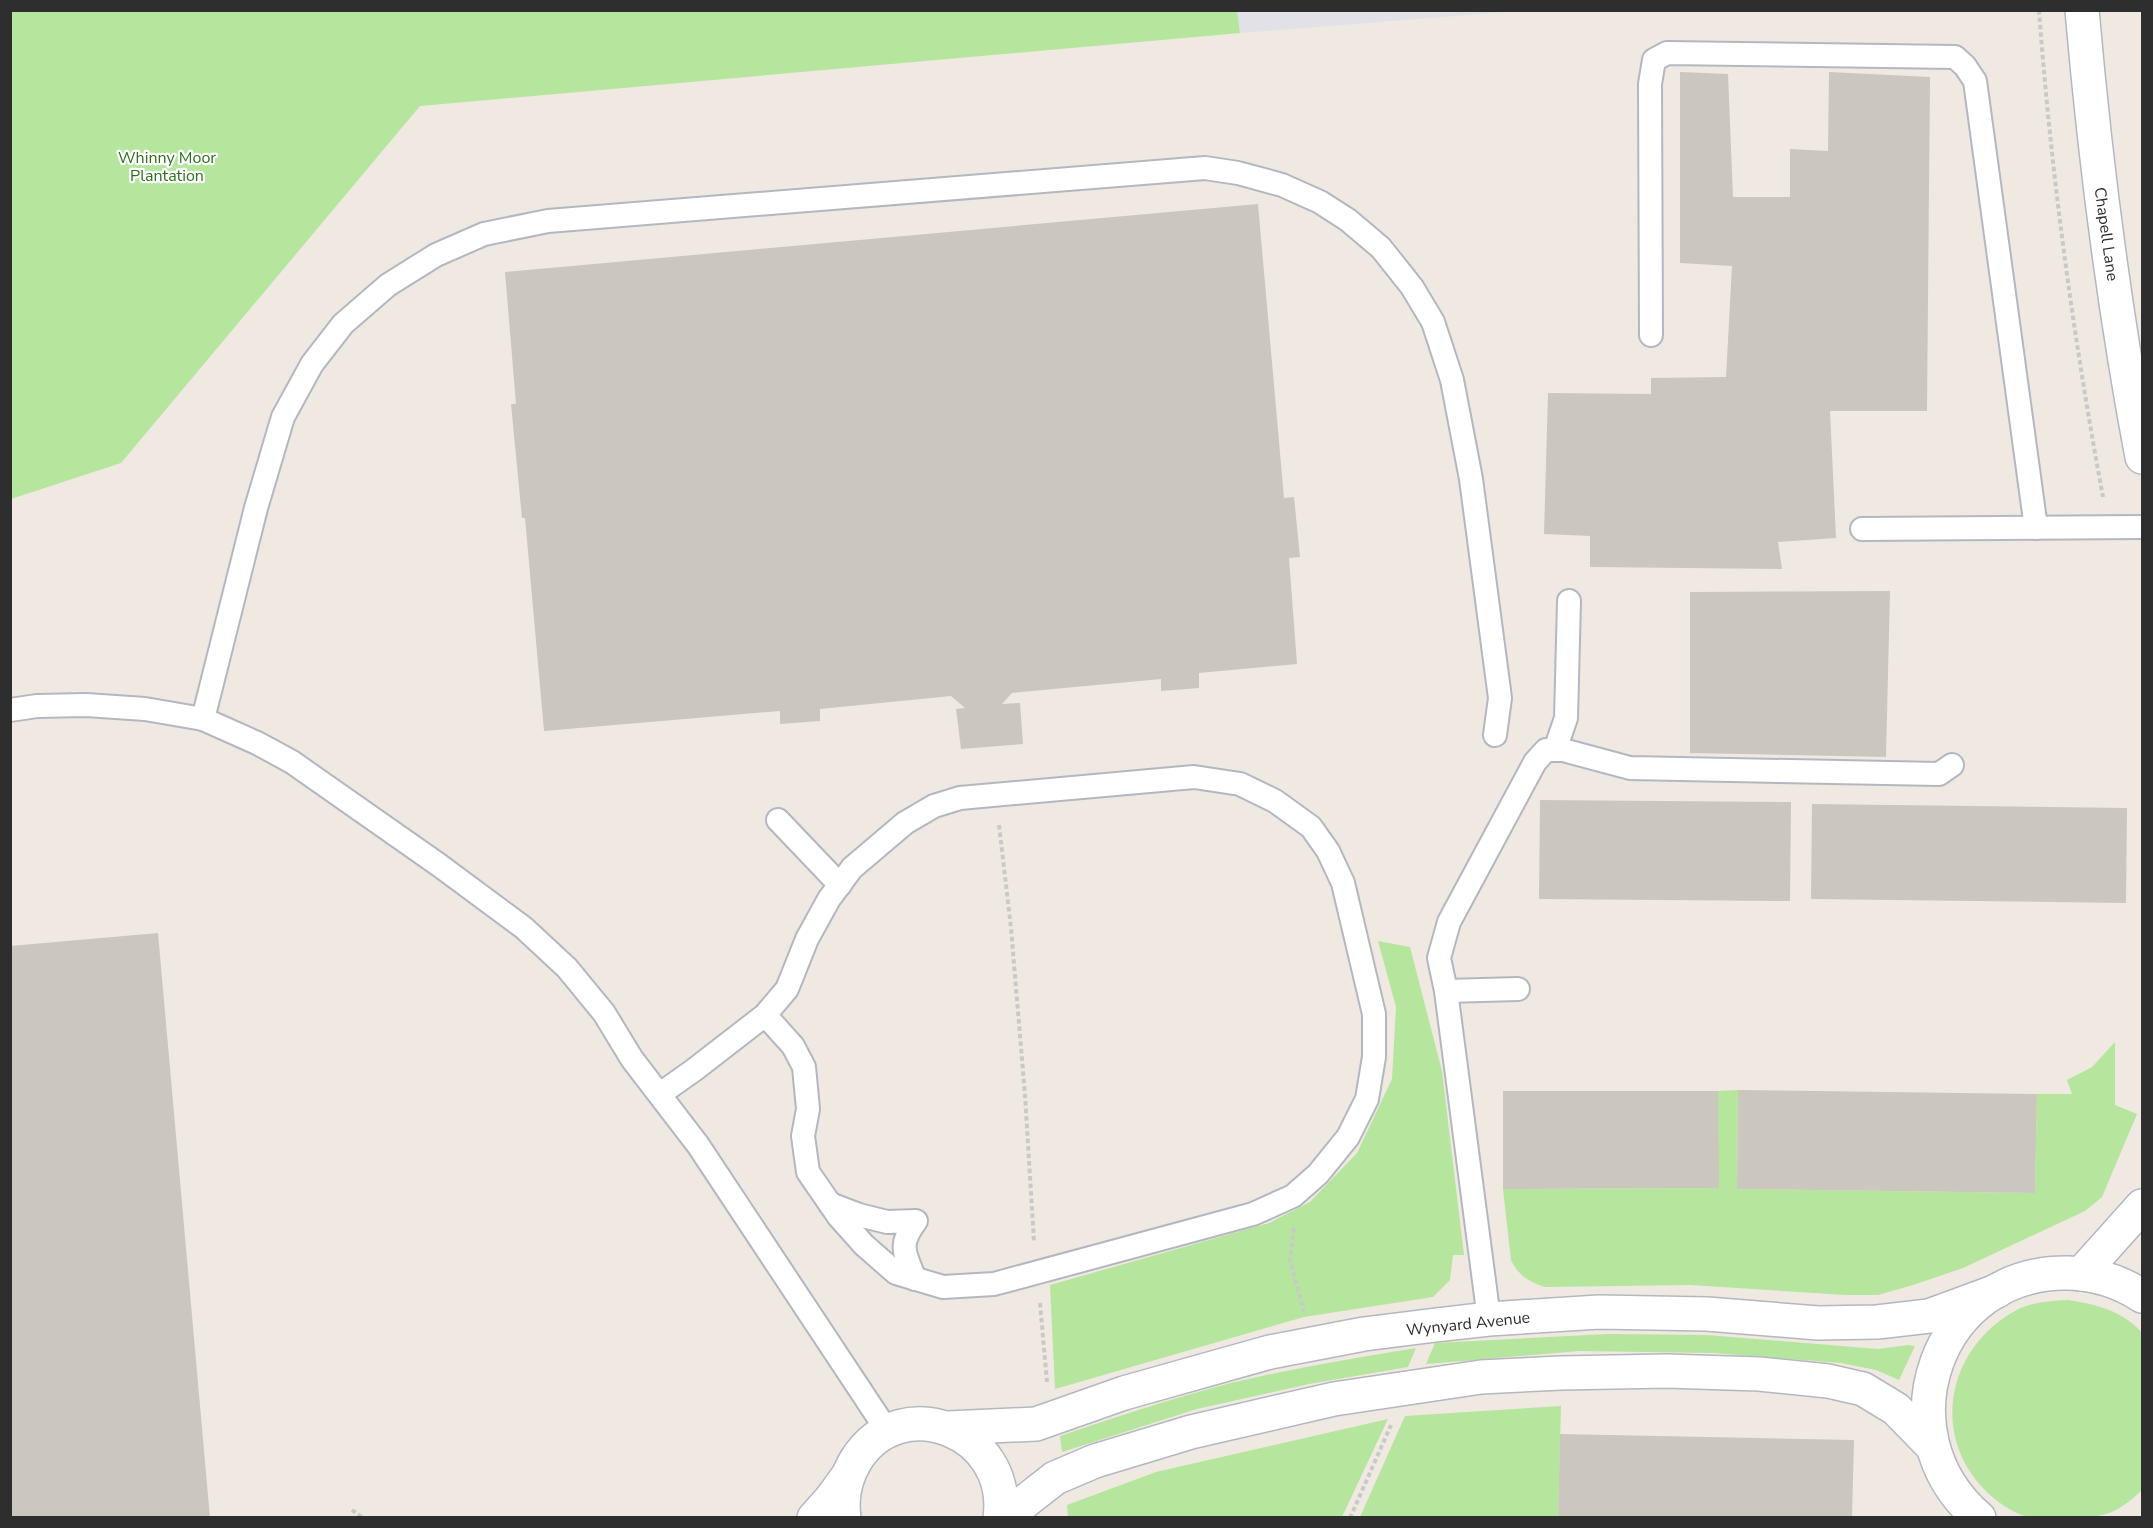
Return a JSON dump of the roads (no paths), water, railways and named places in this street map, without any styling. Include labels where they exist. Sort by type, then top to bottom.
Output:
[{"type":"street","name":"Chapell Lane","points":[[2082,10],[2092,124],[2110,259],[2142,457]]},
{"type":"street","points":[[2081,1274],[2142,1206]]},
{"type":"street","name":"Wynyard Avenue","points":[[888,1432],[912,1425],[948,1428],[1036,1424],[1124,1393],[1270,1352],[1364,1334],[1489,1319],[1599,1312],[1707,1314],[1818,1323],[1877,1322],[1929,1316],[2037,1276],[2081,1274],[2101,1277],[2121,1284],[2142,1296]]},
{"type":"street","name":"Wynyard Avenue","points":[[1972,1514],[1945,1478],[1931,1445],[1928,1400],[1931,1378],[1938,1356],[1949,1337],[1962,1319],[1997,1291]]},
{"type":"street","name":"Wynyard Avenue","points":[[1002,1518],[1054,1478],[1095,1461],[1191,1432],[1334,1399],[1481,1377],[1667,1371],[1759,1374],[1828,1381],[1863,1389],[1896,1409],[1931,1445]]},
{"type":"street","points":[[948,1428],[970,1441],[988,1460],[999,1483],[1002,1518]]},
{"type":"street","points":[[814,1518],[831,1499],[864,1449],[888,1432]]},
{"type":"street","points":[[844,1518],[843,1498],[849,1473]]},
{"type":"lane","points":[[1651,335],[1650,84],[1654,60],[1667,53],[1955,57],[1965,66],[1974,81],[2036,528]]},
{"type":"lane","points":[[203,719],[256,508],[283,417],[312,364],[343,324],[388,285],[436,255],[484,234],[548,221],[1205,168],[1238,172],[1282,185],[1320,202],[1348,220],[1381,248],[1412,286],[1433,322],[1452,380],[1471,479],[1500,698],[1495,735]]},
{"type":"lane","points":[[1862,529],[2142,527]]},
{"type":"lane","points":[[1555,750],[1566,718],[1569,601]]},
{"type":"lane","points":[[10,710],[37,706],[86,705],[145,709],[203,719],[257,743],[291,762],[439,865],[524,928],[567,968],[604,1013],[632,1059],[698,1145],[888,1432]]},
{"type":"lane","points":[[1489,1319],[1446,991],[1439,958],[1449,922],[1535,762],[1546,750],[1563,750],[1630,768],[1939,774],[1952,765]]},
{"type":"lane","points":[[660,1094],[765,1015],[787,989],[807,939],[829,900],[852,868],[905,823],[934,806],[960,798],[1194,777],[1240,784],[1275,801],[1311,827],[1328,852],[1343,883],[1374,1014],[1374,1057],[1367,1099],[1348,1137],[1318,1174],[1288,1199],[1253,1214],[994,1284],[943,1287],[896,1273],[864,1245],[807,1172],[803,1136],[807,1109],[804,1067],[793,1046],[765,1015]]},
{"type":"lane","points":[[778,820],[840,885]]},
{"type":"lane","points":[[1446,991],[1518,989]]},
{"type":"lane","points":[[830,1204],[887,1222],[916,1221],[905,1237],[906,1255],[915,1279]]},
{"type":"park label","name":"Whinny Moor Plantation","points":[[167,166]]}]
